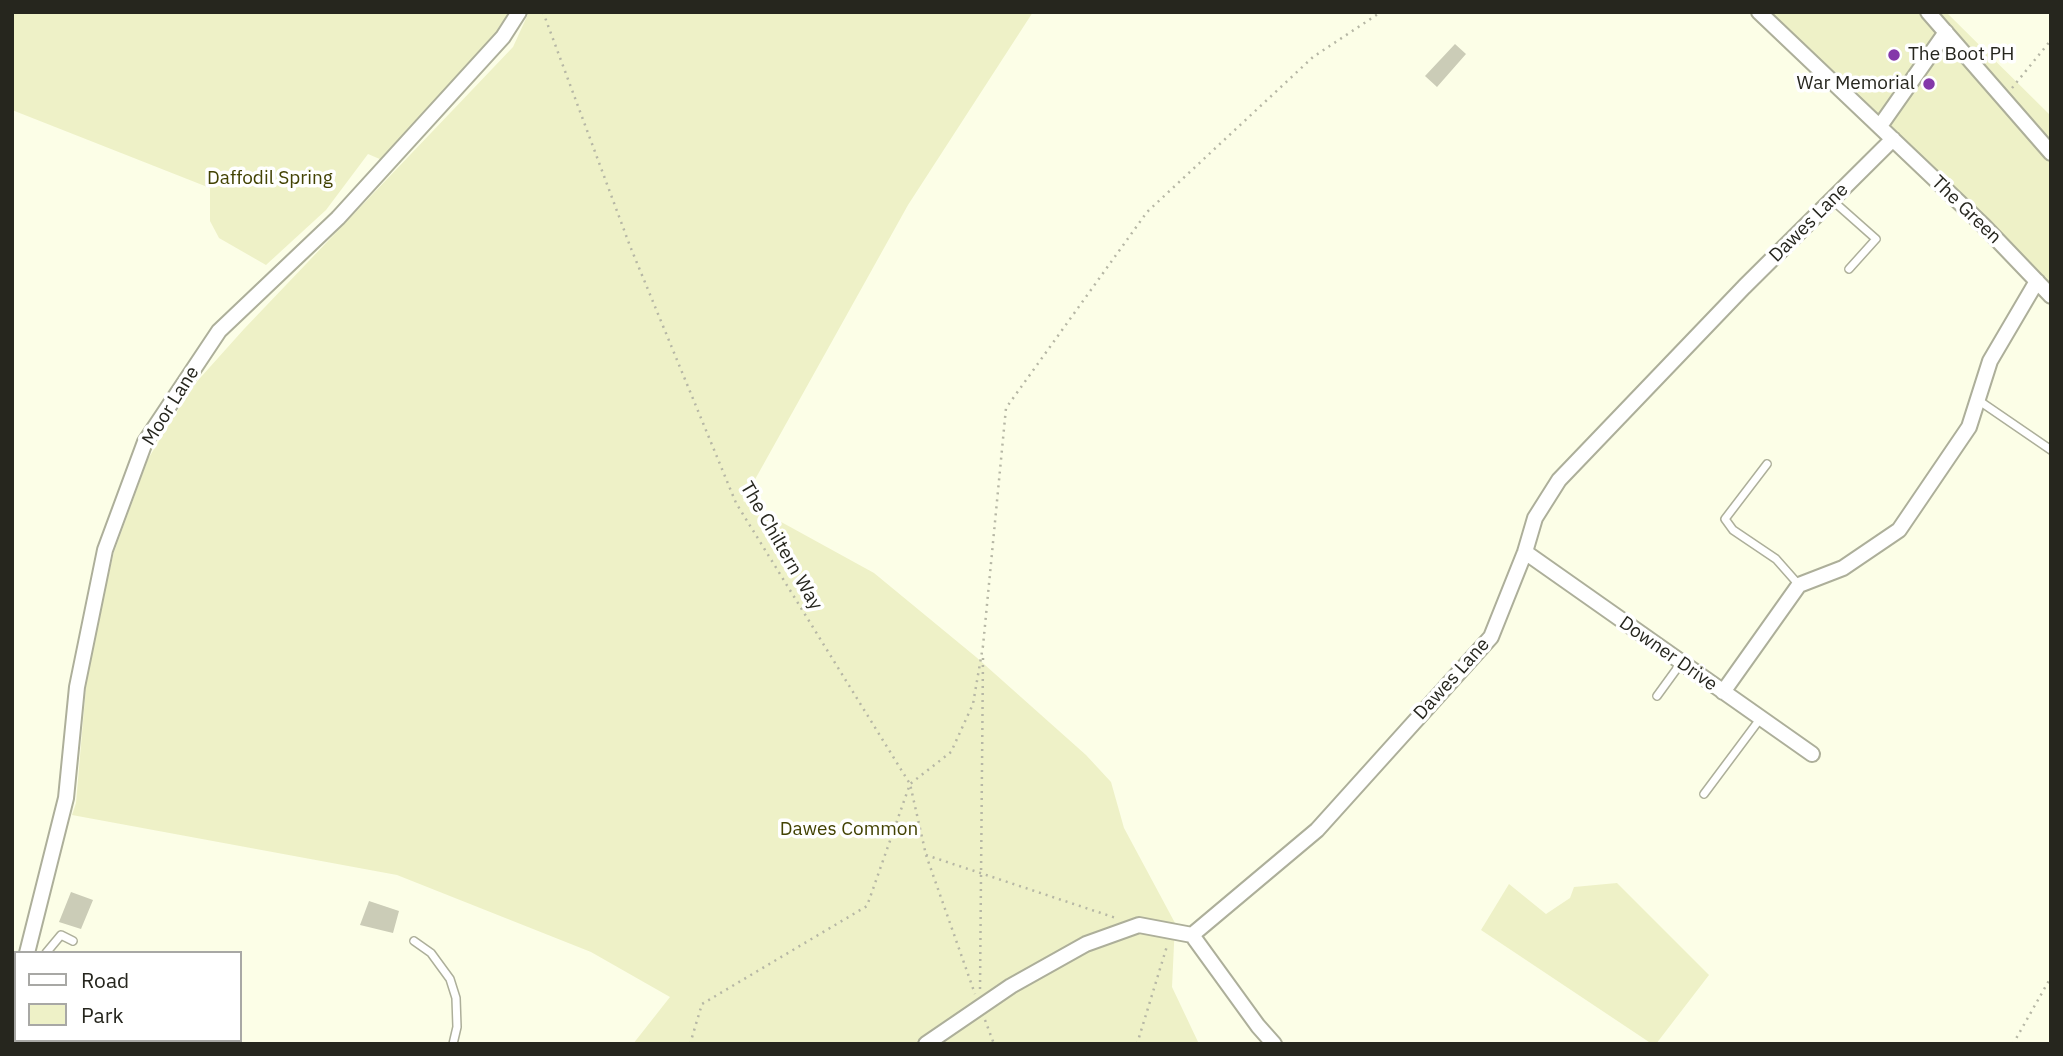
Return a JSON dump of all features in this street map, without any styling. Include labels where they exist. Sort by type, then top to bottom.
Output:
[{"type":"street","name":"Moor Lane","points":[[28,951],[66,798],[76,687],[105,550],[145,442],[219,331],[338,218],[503,37],[519,12]]},
{"type":"street","name":"The Green","points":[[1759,12],[1983,225],[2051,296]]},
{"type":"street","points":[[1928,12],[2051,153]]},
{"type":"street","points":[[1880,126],[1946,32]]},
{"type":"street","name":"Dawes Lane","points":[[1192,935],[1317,830],[1491,637],[1525,552],[1535,518],[1559,480],[1744,287],[1893,139]]},
{"type":"street","points":[[1723,692],[1799,585],[1843,568],[1899,530],[1969,428],[1990,361],[2037,281]]},
{"type":"street","name":"Downer Drive","points":[[1525,552],[1812,754]]},
{"type":"street","points":[[926,1044],[1011,986],[1086,944],[1139,925],[1192,935],[1274,1044]]},
{"type":"lane","points":[[1832,200],[1876,239],[1849,269]]},
{"type":"lane","points":[[1978,400],[2050,450]]},
{"type":"lane","points":[[1767,464],[1725,519],[1733,530],[1776,559],[1799,585]]},
{"type":"lane","points":[[1657,696],[1681,663]]},
{"type":"lane","points":[[1704,793],[1760,719]]},
{"type":"lane","points":[[48,951],[61,935],[73,941]]},
{"type":"lane","points":[[414,941],[431,953],[450,979],[456,998],[457,1027],[453,1044]]},
{"type":"path","name":"The Chiltern Way","points":[[543,12],[630,246],[736,503],[910,784],[926,855],[947,920],[994,1044]]},
{"type":"path","points":[[690,1044],[702,1004],[867,906],[910,784],[951,752],[973,705],[983,646],[1006,408],[1147,212],[1313,57],[1381,12]]},
{"type":"path","points":[[2003,98],[2051,40]]},
{"type":"path","points":[[980,1007],[983,646]]},
{"type":"path","points":[[926,855],[1139,925]]},
{"type":"path","points":[[1138,1044],[1171,931]]},
{"type":"path","points":[[2013,1044],[2051,977]]},
{"type":"green space","name":"Daffodil Spring","points":[[12,12],[510,12],[480,56],[382,160],[368,154],[326,210],[266,265],[219,238],[210,221],[210,188],[12,110]]},
{"type":"green space","name":"Dawes Common","points":[[529,12],[1033,12],[908,205],[743,501],[874,573],[976,657],[1086,755],[1111,782],[1124,828],[1175,923],[1172,987],[1199,1044],[633,1044],[670,997],[591,952],[397,875],[72,815],[76,803],[88,663],[114,552],[148,459],[192,387],[513,47]]},
{"type":"green space","points":[[1766,12],[1946,12],[2051,116],[2051,286],[1871,108]]},
{"type":"green space","points":[[1617,883],[1709,975],[1656,1044],[1652,1044],[1481,930],[1509,884],[1546,914],[1570,898],[1574,887]]},
{"type":"building","points":[[1455,44],[1466,54],[1437,87],[1425,76]]},
{"type":"building","points":[[71,892],[93,900],[81,929],[59,922]]},
{"type":"building","points":[[369,901],[399,911],[393,933],[360,925]]},
{"type":"place","name":"The Boot PH","points":[[1894,55]]},
{"type":"place","name":"War Memorial","points":[[1929,84]]}]
